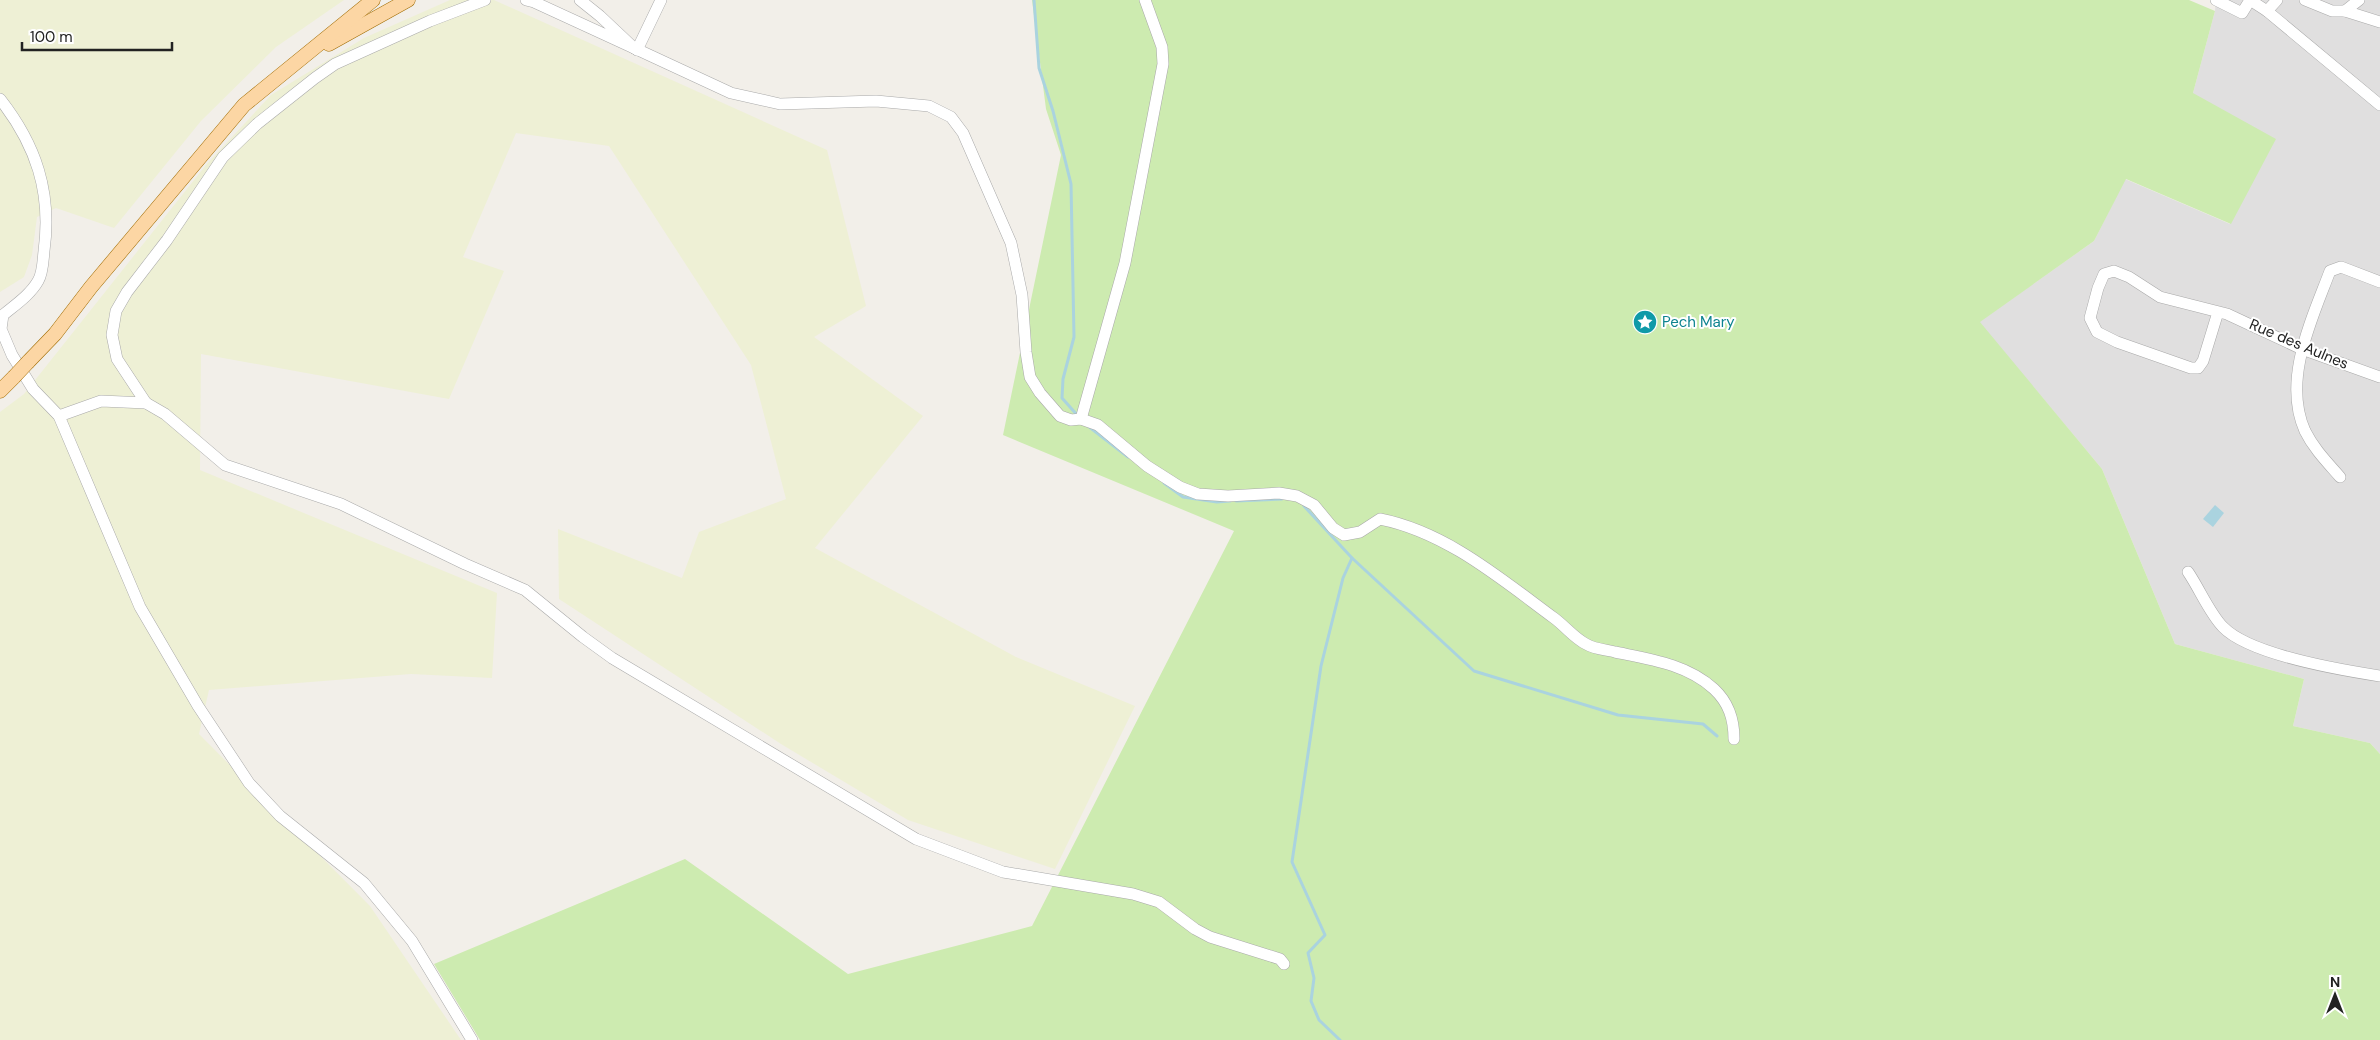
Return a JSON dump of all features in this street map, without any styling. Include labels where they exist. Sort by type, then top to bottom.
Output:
[{"type":"main road","points":[[0,391],[55,334],[110,264],[238,112],[373,0]]},
{"type":"main road","points":[[290,68],[408,0]]},
{"type":"street","points":[[486,0],[430,21],[336,64],[315,78],[257,124],[222,157],[167,240],[127,292],[116,312],[112,335],[118,359],[146,403],[165,414],[208,453],[233,469],[341,504],[465,564],[525,590],[612,658],[916,839],[1003,872],[1133,894],[1159,902],[1195,929],[1210,937],[1280,959],[1284,964]]},
{"type":"street","points":[[526,0],[731,93],[780,104],[876,102],[929,106],[950,117],[963,133],[1011,243],[1022,295],[1026,352],[1030,377],[1040,393],[1060,416],[1071,420],[1081,419],[1098,425],[1147,466],[1180,487],[1198,494],[1228,496],[1279,493],[1297,496],[1314,505],[1333,528],[1344,535],[1360,532],[1380,519],[1394,522],[1457,549],[1561,623],[1586,645],[1674,665],[1700,678],[1714,689],[1729,707],[1734,721],[1734,739]]},
{"type":"street","points":[[580,0],[636,49]]},
{"type":"street","points":[[636,49],[661,0]]},
{"type":"street","points":[[1081,419],[1125,263],[1162,73],[1162,47],[1146,0]]},
{"type":"street","points":[[2216,0],[2242,13],[2250,0],[2267,11],[2380,105]]},
{"type":"street","points":[[2267,11],[2277,0]]},
{"type":"street","points":[[2305,0],[2332,11],[2345,11],[2380,22]]},
{"type":"street","points":[[2345,11],[2359,0]]},
{"type":"street","points":[[0,99],[24,132],[41,174],[44,190],[46,241],[39,279],[31,291],[3,315],[1,329],[12,356],[33,389],[59,416],[140,607],[202,713],[249,783],[280,816],[364,883],[412,941],[472,1040]]},
{"type":"street","points":[[2340,477],[2317,452],[2305,430],[2299,411],[2297,390],[2302,349],[2330,271],[2341,267],[2380,282]]},
{"type":"street","name":"Rue des Aulnes","points":[[2218,312],[2203,362],[2198,368],[2191,368],[2117,342],[2097,332],[2090,318],[2104,274],[2114,271],[2129,277],[2160,297],[2218,312],[2246,321],[2302,349],[2380,378]]},
{"type":"street","points":[[59,416],[101,401],[146,403]]},
{"type":"street","points":[[2188,572],[2222,626],[2238,639],[2320,666],[2380,676]]},
{"type":"shaded area","points":[[2216,0],[2380,0],[2380,754],[2370,743],[2293,726],[2304,679],[2175,644],[2102,469],[1979,322],[2094,241],[2125,179],[2230,224],[2193,93],[2215,11]]},
{"type":"green space","points":[[0,0],[344,0],[276,47],[201,121],[114,228],[56,208],[37,217],[32,255],[24,277],[0,292]]},
{"type":"green space","points":[[450,0],[494,0],[827,150],[866,306],[814,337],[923,416],[815,548],[1016,657],[1135,706],[1055,869],[908,820],[781,744],[559,599],[558,529],[682,578],[699,532],[786,499],[751,365],[609,146],[516,133],[463,257],[504,271],[449,399],[201,354],[200,470],[497,593],[492,678],[411,674],[209,690],[199,734],[370,906],[461,1040],[0,1040],[0,412],[24,394],[206,165],[271,95],[364,38]]},
{"type":"green space","points":[[1032,0],[2189,0],[2215,11],[2193,93],[2276,139],[2231,224],[2126,179],[2094,241],[1980,322],[2102,469],[2175,644],[2304,679],[2293,726],[2370,743],[2380,754],[2380,1040],[480,1040],[434,964],[685,859],[848,974],[1032,926],[1234,531],[1003,435],[1061,155],[1046,109]]},
{"type":"water","points":[[2215,505],[2224,513],[2213,527],[2203,519]]},
{"type":"waterway","points":[[1034,0],[1039,68],[1053,111],[1071,184],[1074,337],[1063,379],[1062,398],[1078,416]]},
{"type":"waterway","points":[[1088,426],[1128,457]]},
{"type":"waterway","points":[[1164,483],[1183,497],[1217,502],[1230,501]]},
{"type":"waterway","points":[[1236,501],[1282,499]]},
{"type":"waterway","points":[[1304,506],[1352,558],[1474,671],[1618,715],[1703,724],[1717,736]]},
{"type":"waterway","points":[[1340,1040],[1319,1020],[1311,1001],[1314,978],[1308,953],[1325,935],[1292,862],[1321,666],[1343,578],[1352,558]]},
{"type":"place","name":"Pech Mary","points":[[1645,322]]}]
